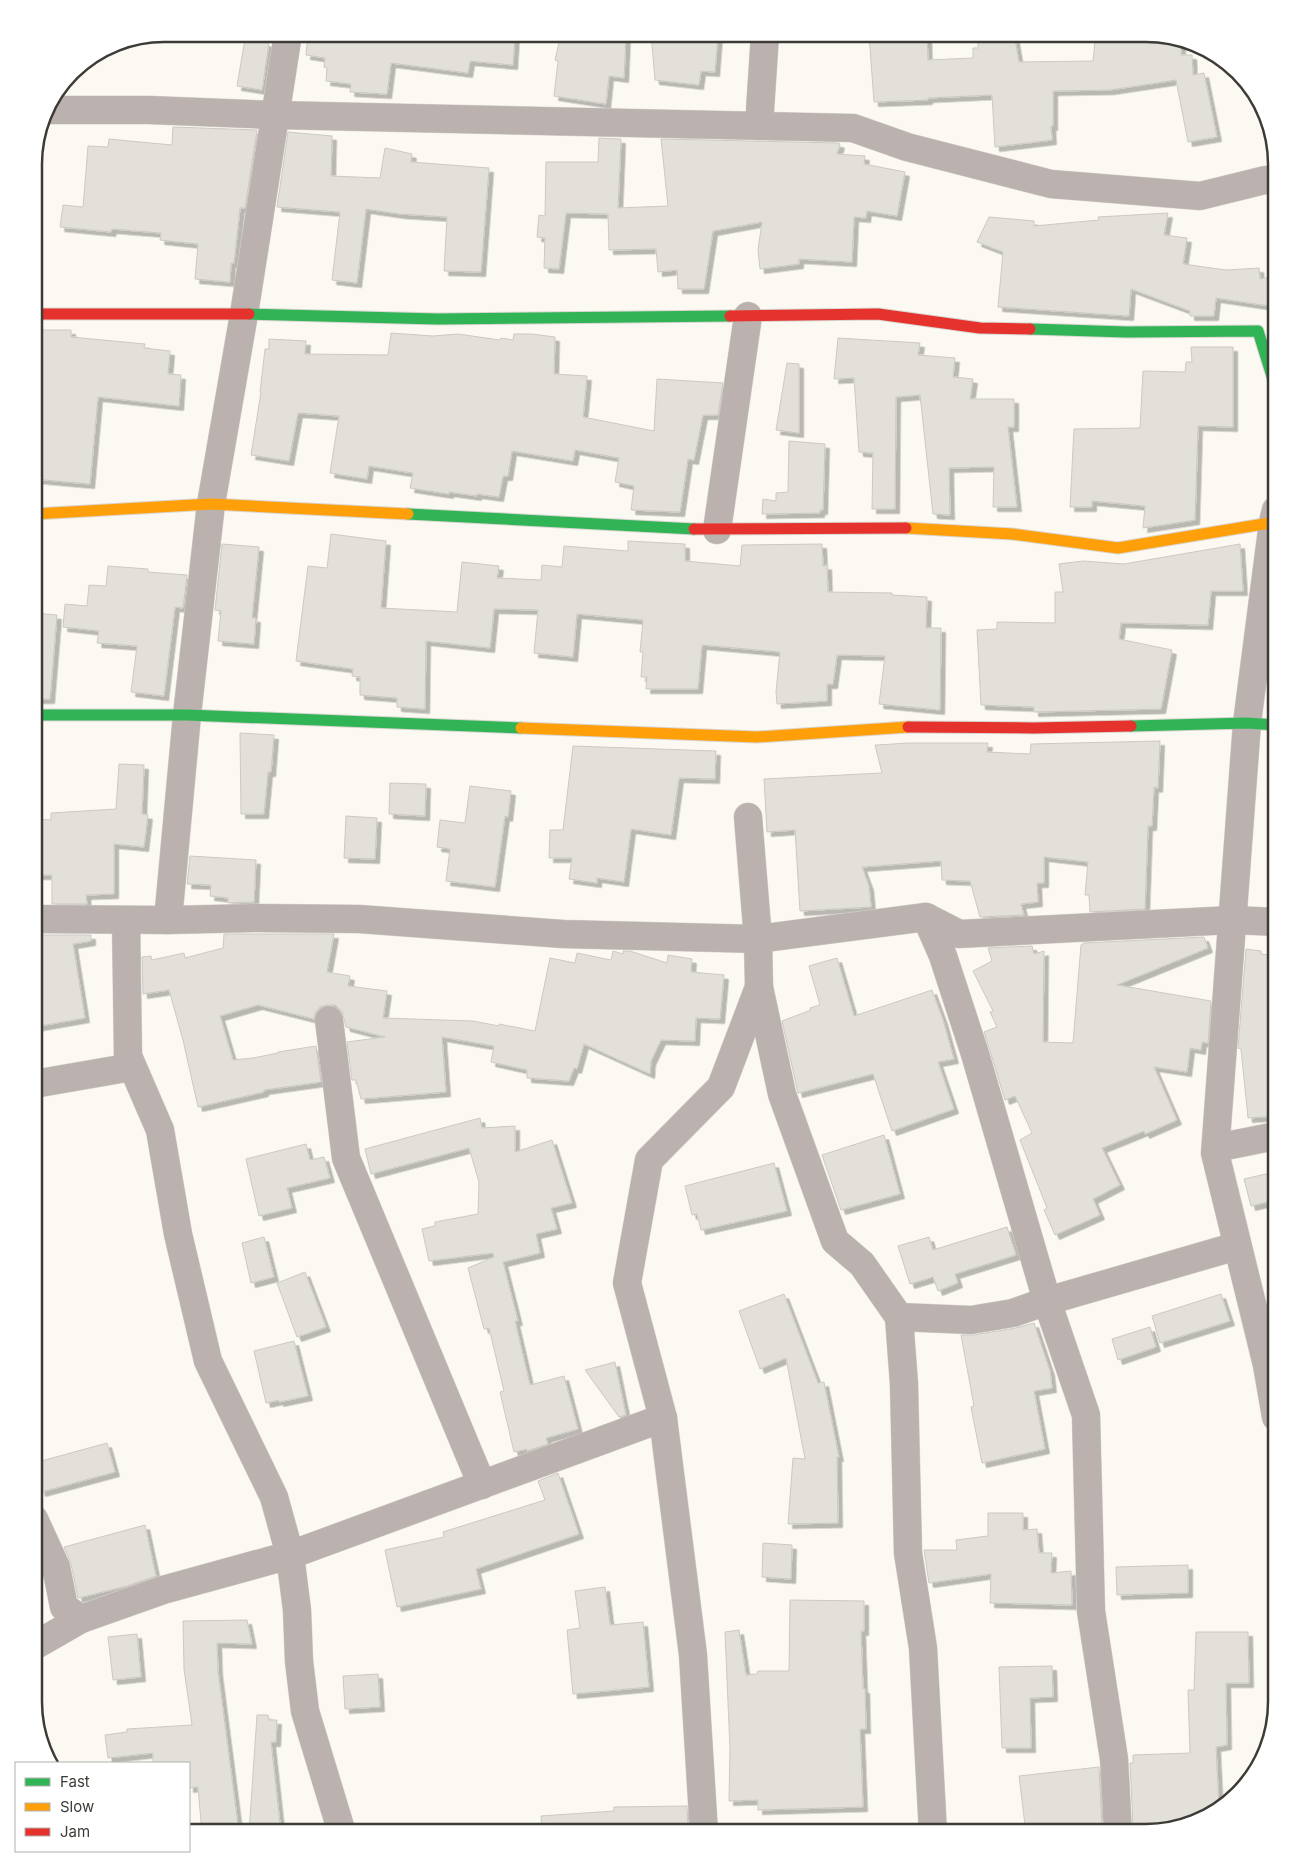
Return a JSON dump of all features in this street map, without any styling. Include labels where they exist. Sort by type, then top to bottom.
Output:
[{"type":"street","points":[[168,920],[187,715],[210,504],[244,314],[287,42]]},
{"type":"street","points":[[759,126],[764,43]]},
{"type":"street","points":[[56,110],[149,110],[275,115],[853,128],[907,147],[1051,184],[1200,196],[1268,180]]},
{"type":"street","points":[[43,314],[244,314],[437,319],[878,314],[980,328],[1127,332],[1258,331],[1268,363]]},
{"type":"street","points":[[717,530],[748,316]]},
{"type":"street","points":[[43,514],[210,504],[717,530],[895,527],[1012,534],[1118,548],[1268,519]]},
{"type":"street","points":[[1268,570],[1247,724],[1215,1153],[1268,1371]]},
{"type":"street","points":[[43,715],[187,715],[758,737],[908,727],[1034,728],[1268,724]]},
{"type":"street","points":[[748,817],[758,939],[759,987],[782,1094],[835,1241],[862,1264],[899,1316],[904,1384],[908,1553],[924,1648],[933,1824]]},
{"type":"street","points":[[926,917],[943,956],[975,1054],[1048,1301],[1086,1415],[1091,1611],[1114,1759],[1118,1824]]},
{"type":"street","points":[[43,919],[358,919],[563,934],[758,939],[926,917],[959,934],[1232,920],[1268,922]]},
{"type":"street","points":[[126,920],[128,1056],[160,1130],[178,1234],[208,1362],[274,1497],[290,1555],[297,1610],[299,1661],[305,1711],[339,1824]]},
{"type":"street","points":[[703,1824],[693,1656],[663,1418],[626,1283],[649,1160],[721,1087],[759,987]]},
{"type":"street","points":[[329,1020],[346,1158],[482,1484]]},
{"type":"street","points":[[42,1082],[132,1066]]},
{"type":"street","points":[[1216,1148],[1268,1138]]},
{"type":"street","points":[[899,1316],[971,1320],[1014,1313],[1048,1301],[1237,1246]]},
{"type":"street","points":[[42,1641],[80,1619],[163,1590],[290,1555],[663,1418]]},
{"type":"street","points":[[42,1537],[56,1567],[64,1606],[80,1619]]},
{"type":"building","points":[[244,42],[269,43],[262,90],[237,86]]},
{"type":"building","points":[[307,42],[514,42],[513,65],[470,61],[468,73],[391,63],[387,94],[350,92],[351,84],[326,81],[327,68],[324,67],[325,58],[306,55]]},
{"type":"building","points":[[559,42],[626,42],[624,78],[609,76],[606,104],[554,96],[558,61],[555,60]]},
{"type":"building","points":[[652,42],[717,43],[715,72],[701,71],[699,85],[655,80]]},
{"type":"building","points":[[870,43],[927,43],[928,60],[973,58],[973,48],[978,48],[978,43],[1016,43],[1019,62],[1093,61],[1095,43],[1153,43],[1181,48],[1181,55],[1192,55],[1193,75],[1204,73],[1217,137],[1188,142],[1176,80],[1110,90],[1053,91],[1052,140],[995,147],[992,95],[874,102]]},
{"type":"building","points":[[173,127],[257,130],[245,208],[240,208],[234,263],[231,263],[230,282],[195,279],[198,244],[160,240],[161,233],[112,229],[111,232],[60,227],[63,205],[83,207],[88,146],[108,147],[109,139],[172,145]]},
{"type":"building","points":[[288,132],[332,136],[331,176],[380,178],[385,148],[412,154],[411,162],[489,168],[481,272],[444,271],[447,217],[400,214],[366,209],[357,283],[332,280],[340,212],[277,207]]},
{"type":"building","points":[[599,138],[621,139],[618,208],[668,206],[661,139],[838,143],[840,144],[837,154],[865,156],[864,164],[905,172],[897,216],[867,211],[866,218],[854,217],[852,262],[799,259],[799,264],[760,269],[758,250],[762,222],[713,231],[704,289],[678,289],[677,270],[658,272],[656,249],[609,250],[608,214],[566,213],[559,269],[544,268],[545,238],[537,237],[539,215],[545,216],[546,162],[598,162]]},
{"type":"building","points":[[1168,213],[1164,235],[1187,238],[1183,264],[1226,270],[1259,268],[1260,279],[1268,278],[1268,306],[1216,298],[1214,316],[1190,316],[1190,311],[1131,289],[1129,316],[998,307],[1003,252],[977,242],[989,217],[1034,221],[1034,226],[1099,220],[1098,217]]},
{"type":"building","points":[[43,330],[71,330],[71,337],[145,344],[144,348],[170,351],[168,374],[181,375],[179,406],[98,397],[90,484],[43,480]]},
{"type":"building","points":[[391,333],[433,336],[458,334],[500,340],[501,338],[513,340],[514,334],[555,337],[554,374],[587,376],[583,417],[654,431],[657,379],[723,383],[718,415],[703,415],[694,460],[688,459],[680,512],[631,510],[634,486],[615,482],[619,458],[575,450],[573,461],[512,451],[508,476],[503,476],[499,497],[449,492],[449,494],[410,488],[413,473],[369,466],[367,479],[330,473],[339,416],[298,413],[289,461],[251,455],[261,392],[265,349],[269,349],[269,339],[306,341],[305,354],[388,355]]},
{"type":"building","points":[[838,338],[920,343],[918,355],[955,358],[953,377],[973,379],[970,399],[1014,399],[1014,427],[1008,427],[1017,507],[993,507],[994,467],[949,468],[950,515],[933,514],[920,395],[896,397],[895,509],[872,509],[873,453],[859,452],[854,378],[834,379]]},
{"type":"building","points":[[1191,347],[1233,347],[1233,427],[1198,426],[1195,520],[1143,528],[1145,506],[1092,501],[1092,507],[1070,507],[1074,429],[1140,428],[1143,371],[1185,372],[1186,362],[1192,362]]},
{"type":"building","points":[[787,363],[799,364],[799,433],[776,430]]},
{"type":"building","points":[[789,441],[825,444],[823,510],[820,510],[820,513],[762,514],[763,499],[776,501],[776,493],[788,492]]},
{"type":"building","points":[[331,534],[386,541],[381,608],[457,612],[462,562],[499,566],[497,578],[541,580],[542,565],[562,567],[564,546],[628,551],[628,541],[685,544],[685,561],[740,566],[742,545],[822,544],[823,566],[827,565],[828,592],[892,593],[892,595],[927,597],[926,628],[941,628],[940,710],[879,704],[885,656],[837,655],[833,684],[827,684],[827,701],[777,704],[776,692],[780,652],[702,645],[698,689],[646,689],[647,677],[641,677],[643,652],[640,652],[643,620],[577,614],[573,657],[534,653],[538,610],[494,609],[490,648],[426,641],[425,709],[397,707],[397,698],[360,695],[360,677],[352,676],[353,669],[296,661],[308,566],[327,568]]},
{"type":"building","points":[[222,544],[259,547],[252,618],[256,618],[254,644],[218,641],[221,611],[215,610]]},
{"type":"building","points":[[1240,544],[1243,591],[1211,591],[1208,625],[1121,623],[1119,639],[1172,650],[1161,709],[1034,712],[1034,707],[981,705],[977,630],[997,629],[997,622],[1055,623],[1055,592],[1063,592],[1059,564],[1083,561],[1124,564]]},
{"type":"building","points":[[108,566],[148,569],[148,572],[187,575],[183,608],[175,607],[164,696],[131,692],[137,646],[97,643],[99,631],[63,627],[65,604],[87,606],[89,585],[106,586]]},
{"type":"building","points":[[43,614],[57,615],[50,699],[43,699]]},
{"type":"building","points":[[240,733],[274,735],[271,772],[268,772],[264,814],[241,814]]},
{"type":"building","points":[[1160,741],[1158,788],[1154,787],[1152,826],[1148,826],[1145,909],[1090,912],[1089,895],[1085,895],[1088,862],[1044,857],[1044,883],[1037,883],[1038,902],[1021,904],[1024,915],[980,917],[970,881],[942,880],[941,861],[862,867],[869,886],[871,907],[800,911],[795,830],[767,832],[764,779],[882,773],[875,745],[988,743],[987,752],[1030,754],[1031,744]]},
{"type":"building","points":[[573,746],[716,751],[715,779],[679,778],[671,835],[631,829],[624,882],[597,878],[597,883],[569,879],[572,858],[549,858],[550,830],[563,830]]},
{"type":"building","points":[[119,764],[144,765],[142,814],[148,815],[144,847],[114,844],[114,894],[86,895],[87,904],[52,904],[52,875],[43,875],[43,820],[51,820],[51,813],[116,809]]},
{"type":"building","points":[[390,783],[426,784],[425,816],[389,814]]},
{"type":"building","points":[[470,786],[511,791],[508,817],[505,816],[495,887],[446,881],[450,849],[437,847],[440,820],[465,823]]},
{"type":"building","points":[[346,816],[377,818],[375,859],[344,858]]},
{"type":"building","points":[[190,856],[256,860],[254,902],[228,903],[228,898],[210,896],[211,885],[187,884]]},
{"type":"building","points":[[224,934],[334,934],[327,972],[350,976],[348,986],[387,991],[383,1018],[473,1021],[535,1031],[550,958],[575,963],[577,953],[611,960],[613,951],[623,954],[623,951],[630,951],[667,963],[668,955],[692,959],[691,972],[724,975],[720,1019],[696,1018],[695,1041],[661,1040],[651,1061],[650,1074],[584,1044],[577,1069],[574,1068],[569,1081],[527,1078],[527,1070],[491,1062],[494,1046],[442,1037],[446,1092],[361,1099],[356,1080],[352,1080],[347,1042],[385,1037],[346,1027],[342,1011],[335,1005],[320,1007],[315,1013],[314,1019],[258,1005],[220,1016],[233,1060],[316,1046],[321,1082],[264,1090],[264,1092],[198,1107],[183,1040],[169,990],[143,994],[142,957],[151,956],[152,960],[184,953],[185,958],[223,948]]},
{"type":"building","points":[[42,935],[91,935],[91,941],[73,944],[85,1018],[42,1026]]},
{"type":"building","points":[[1204,937],[1208,948],[1117,985],[1211,1001],[1208,1043],[1202,1042],[1201,1050],[1190,1048],[1187,1072],[1154,1067],[1177,1120],[1145,1134],[1144,1131],[1102,1148],[1120,1185],[1093,1199],[1100,1215],[1055,1235],[1044,1210],[1047,1208],[1020,1140],[1032,1133],[1015,1096],[1005,1100],[984,1032],[997,1027],[990,1012],[993,1011],[973,971],[992,961],[988,948],[1032,946],[1034,954],[1044,951],[1043,1042],[1073,1043],[1081,945],[1084,943]]},
{"type":"building","points":[[1246,949],[1261,951],[1261,954],[1268,955],[1268,1117],[1248,1118],[1241,1049],[1238,1048]]},
{"type":"building","points":[[837,958],[854,1016],[932,990],[954,1059],[938,1062],[954,1109],[892,1131],[873,1074],[798,1093],[782,1021],[820,1005],[809,966]]},
{"type":"building","points":[[480,1118],[482,1128],[515,1126],[515,1152],[552,1140],[572,1203],[551,1208],[557,1229],[536,1234],[540,1253],[503,1262],[518,1321],[515,1321],[530,1385],[564,1376],[578,1429],[546,1438],[548,1444],[527,1451],[527,1449],[514,1452],[500,1392],[504,1391],[489,1328],[484,1329],[468,1268],[494,1257],[493,1253],[429,1261],[422,1229],[435,1226],[435,1222],[478,1214],[479,1182],[469,1148],[371,1174],[365,1149]]},
{"type":"building","points":[[884,1135],[900,1194],[841,1210],[822,1155]]},
{"type":"building","points":[[306,1144],[310,1160],[324,1157],[330,1178],[287,1188],[292,1208],[259,1216],[246,1159]]},
{"type":"building","points":[[774,1163],[787,1211],[701,1230],[697,1214],[692,1215],[685,1186]]},
{"type":"building","points":[[1268,1173],[1268,1202],[1251,1206],[1244,1179]]},
{"type":"building","points":[[1007,1227],[1016,1255],[955,1274],[958,1283],[938,1291],[933,1277],[910,1284],[898,1246],[929,1237],[933,1250]]},
{"type":"building","points":[[264,1237],[274,1277],[251,1283],[242,1243]]},
{"type":"building","points":[[305,1272],[326,1327],[297,1337],[277,1283]]},
{"type":"building","points":[[784,1294],[818,1383],[824,1382],[839,1457],[837,1457],[838,1523],[788,1524],[793,1458],[805,1459],[786,1358],[760,1369],[739,1311]]},
{"type":"building","points":[[1221,1294],[1230,1321],[1160,1343],[1152,1316]]},
{"type":"building","points":[[1034,1323],[1050,1371],[1052,1388],[1034,1391],[1045,1449],[982,1463],[971,1407],[974,1406],[961,1335],[973,1335],[1016,1328]]},
{"type":"building","points":[[1150,1327],[1156,1347],[1118,1360],[1112,1339]]},
{"type":"building","points":[[294,1341],[308,1396],[266,1403],[254,1351]]},
{"type":"building","points":[[615,1362],[626,1415],[619,1417],[585,1370]]},
{"type":"building","points":[[107,1443],[115,1472],[42,1492],[42,1461]]},
{"type":"building","points":[[558,1473],[579,1534],[476,1569],[481,1589],[397,1607],[385,1550],[444,1537],[443,1532],[545,1500],[538,1481]]},
{"type":"building","points":[[988,1513],[1023,1513],[1023,1530],[1037,1529],[1039,1553],[1052,1553],[1051,1573],[1071,1571],[1072,1605],[990,1603],[991,1574],[929,1583],[924,1550],[957,1550],[956,1540],[988,1536]]},
{"type":"building","points":[[145,1525],[156,1576],[127,1586],[78,1598],[71,1564],[64,1547]]},
{"type":"building","points":[[763,1543],[792,1545],[791,1579],[762,1577]]},
{"type":"building","points":[[1188,1565],[1188,1593],[1117,1595],[1116,1567]]},
{"type":"building","points":[[605,1587],[610,1625],[643,1622],[649,1687],[573,1694],[567,1630],[580,1628],[575,1591]]},
{"type":"building","points":[[790,1600],[864,1601],[864,1631],[861,1631],[866,1729],[860,1729],[863,1807],[758,1810],[758,1800],[729,1801],[730,1749],[725,1632],[739,1630],[746,1675],[757,1674],[758,1671],[789,1671]]},
{"type":"building","points":[[247,1620],[252,1644],[217,1643],[218,1671],[238,1824],[201,1824],[198,1787],[190,1788],[190,1762],[153,1762],[153,1753],[108,1758],[105,1735],[127,1732],[127,1729],[192,1725],[184,1669],[183,1621]]},
{"type":"building","points":[[1196,1632],[1248,1632],[1249,1683],[1226,1683],[1227,1745],[1216,1747],[1219,1800],[1192,1815],[1177,1820],[1161,1823],[1133,1824],[1130,1763],[1133,1763],[1133,1755],[1190,1753],[1188,1690],[1194,1690]]},
{"type":"building","points":[[137,1634],[141,1677],[113,1680],[108,1637]]},
{"type":"building","points":[[1052,1666],[1053,1697],[1030,1698],[1031,1748],[1002,1748],[999,1667]]},
{"type":"building","points":[[378,1674],[380,1707],[345,1709],[343,1676]]},
{"type":"building","points":[[257,1715],[268,1715],[269,1720],[277,1720],[276,1742],[271,1742],[280,1824],[250,1824]]},
{"type":"building","points":[[1099,1767],[1102,1824],[1025,1824],[1019,1776]]},
{"type":"building","points":[[687,1806],[688,1824],[541,1824],[541,1816],[614,1811],[614,1807]]},
{"type":"traffic: fast","points":[[249,314],[437,319],[730,316]]},
{"type":"traffic: fast","points":[[1030,329],[1127,332],[1258,331],[1268,363]]},
{"type":"traffic: fast","points":[[408,514],[694,529]]},
{"type":"traffic: fast","points":[[43,715],[187,715],[521,728]]},
{"type":"traffic: fast","points":[[1131,726],[1247,723],[1268,724]]},
{"type":"traffic: slow","points":[[43,514],[211,504],[408,514]]},
{"type":"traffic: slow","points":[[906,528],[1012,534],[1118,548],[1268,523]]},
{"type":"traffic: slow","points":[[521,728],[757,737],[908,727]]},
{"type":"traffic: jam","points":[[43,314],[249,314]]},
{"type":"traffic: jam","points":[[730,316],[878,314],[980,328],[1030,329]]},
{"type":"traffic: jam","points":[[694,529],[906,528]]},
{"type":"traffic: jam","points":[[908,727],[1034,728],[1131,726]]}]
